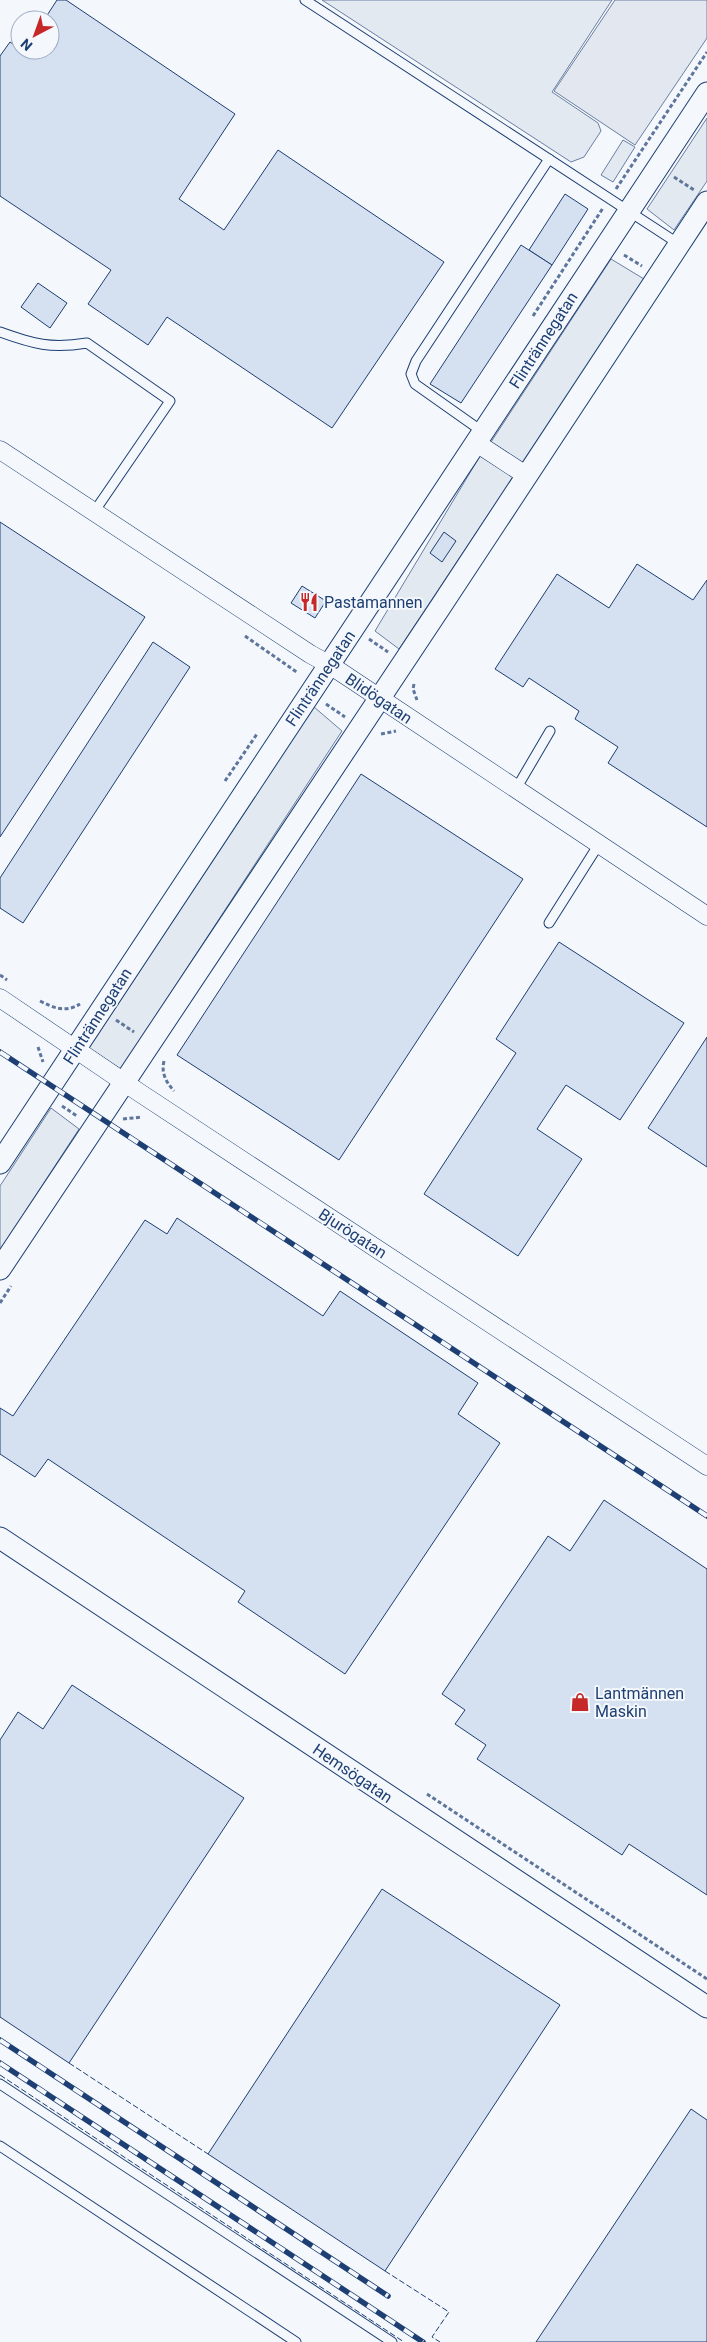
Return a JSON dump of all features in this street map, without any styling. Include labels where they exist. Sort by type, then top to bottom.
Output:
[{"type":"street","name":"Flintrännegatan","points":[[0,1164],[309,693],[330,665],[707,93]]},
{"type":"street","points":[[0,1269],[707,202]]},
{"type":"street","points":[[479,437],[527,476]]},
{"type":"street","name":"Blidögatan","points":[[0,450],[310,654],[330,665],[707,916]]},
{"type":"street","name":"Bjurögatan","points":[[0,998],[123,1082],[707,1466]]},
{"type":"street","name":"Hemsögatan","points":[[0,1538],[707,2007]]},
{"type":"lane","points":[[305,0],[679,245]]},
{"type":"lane","points":[[479,437],[415,384],[411,374],[416,361],[549,159]]},
{"type":"lane","points":[[0,332],[31,343],[62,347],[87,343],[170,401],[94,512]]},
{"type":"lane","points":[[516,789],[550,731]]},
{"type":"lane","points":[[548,923],[599,844]]},
{"type":"lane","points":[[0,2084],[392,2342]]},
{"type":"lane","points":[[0,2146],[296,2342]]},
{"type":"path","points":[[588,232],[658,277]]},
{"type":"path","points":[[354,628],[403,662]]},
{"type":"path","points":[[0,976],[11,983]]},
{"type":"path","points":[[34,998],[57,1010],[71,1009],[86,1000],[101,1009],[166,1054],[162,1069],[166,1080],[173,1090],[181,1096]]},
{"type":"path","points":[[45,1095],[94,1127]]},
{"type":"shaded area","points":[[322,0],[612,0],[552,92],[598,123],[601,131],[584,157],[571,162]]},
{"type":"shaded area","points":[[615,0],[707,0],[707,38],[635,145],[554,91]]},
{"type":"shaded area","points":[[707,118],[707,181],[674,230],[647,209]]},
{"type":"shaded area","points":[[623,140],[635,147],[613,182],[601,175]]},
{"type":"shaded area","points":[[611,259],[644,279],[524,463],[491,442]]},
{"type":"shaded area","points":[[480,456],[513,477],[399,649],[375,631]]},
{"type":"shaded area","points":[[314,707],[342,731],[121,1069],[89,1048]]},
{"type":"shaded area","points":[[51,1108],[79,1129],[0,1250],[0,1186]]},
{"type":"building","points":[[57,0],[66,0],[235,114],[179,199],[224,230],[278,150],[444,262],[332,428],[167,317],[148,345],[88,304],[111,270],[0,196],[0,56],[10,42],[10,60],[60,60],[60,10],[50,10]]},
{"type":"building","points":[[565,194],[588,209],[552,265],[529,250]]},
{"type":"building","points":[[521,245],[552,265],[461,403],[430,384]]},
{"type":"building","points":[[38,283],[67,303],[50,328],[21,307]]},
{"type":"building","points":[[0,522],[145,617],[0,837]]},
{"type":"building","points":[[444,532],[456,541],[442,562],[430,553]]},
{"type":"building","points":[[637,564],[693,600],[707,580],[707,827],[608,763],[618,747],[575,719],[579,711],[529,678],[523,687],[495,669],[557,574],[609,608]]},
{"type":"building","name":"Pastamannen","points":[[302,586],[326,601],[315,618],[291,603]]},
{"type":"building","points":[[153,642],[190,667],[23,923],[0,908],[0,878]]},
{"type":"building","points":[[361,774],[523,879],[339,1160],[177,1055]]},
{"type":"building","points":[[559,942],[684,1023],[620,1120],[566,1085],[537,1129],[582,1159],[518,1256],[424,1194],[516,1053],[496,1039]]},
{"type":"building","points":[[707,1037],[707,1167],[648,1128]]},
{"type":"building","points":[[177,1218],[323,1316],[340,1291],[478,1383],[458,1414],[500,1443],[345,1674],[238,1602],[245,1591],[48,1459],[35,1477],[0,1454],[0,1408],[13,1416],[145,1220],[167,1234]]},
{"type":"building","name":"Lantmännen Maskin","points":[[604,1500],[707,1569],[707,1895],[629,1844],[622,1855],[477,1759],[486,1745],[455,1724],[465,1710],[442,1694],[548,1536],[570,1551]]},
{"type":"building","points":[[72,1685],[244,1798],[69,2063],[0,2017],[0,1740],[18,1712],[43,1729]]},
{"type":"building","points":[[382,1889],[560,2005],[385,2271],[208,2154]]},
{"type":"building","points":[[691,2109],[707,2120],[707,2342],[536,2342]]},
{"type":"railway","points":[[0,1052],[707,1516]]},
{"type":"railway","points":[[0,2040],[388,2296]]},
{"type":"railway","points":[[0,2063],[423,2342]]},
{"type":"fence","points":[[69,2063],[208,2154]]},
{"type":"fence","points":[[0,2075],[404,2342]]},
{"type":"fence","points":[[385,2271],[449,2312],[432,2337],[440,2342]]},
{"type":"place","name":"Pastamannen","points":[[309,602]]},
{"type":"place","name":"Lantmännen Maskin","points":[[580,1702]]}]
